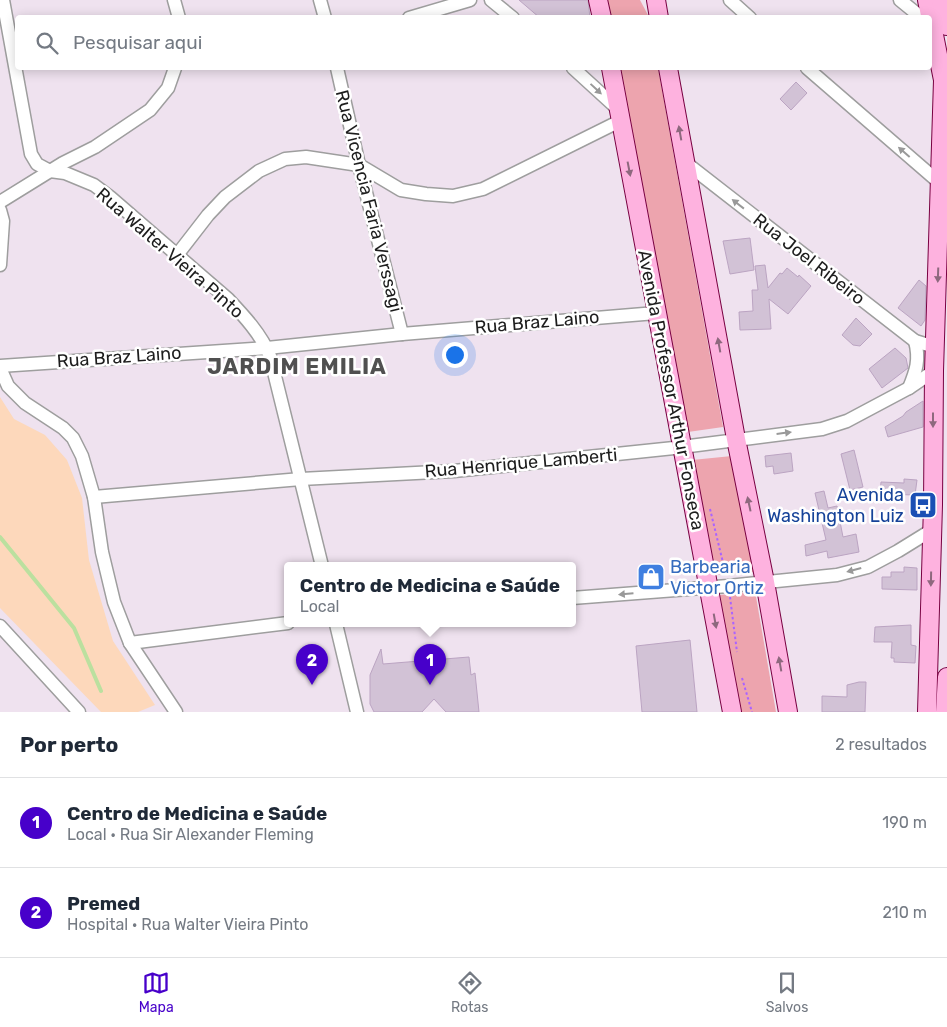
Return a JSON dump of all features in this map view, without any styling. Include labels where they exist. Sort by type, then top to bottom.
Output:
[{"type":"street","name":"Rua Walter Vieira Pinto","points":[[3,0],[15,66]]},
{"type":"street","points":[[174,0],[178,15]]},
{"type":"street","points":[[320,0],[324,15]]},
{"type":"street","points":[[419,15],[470,0]]},
{"type":"street","points":[[491,0],[509,15]]},
{"type":"street","points":[[598,0],[601,15]]},
{"type":"street","points":[[656,0],[658,15]]},
{"type":"street","points":[[900,0],[921,15]]},
{"type":"street","points":[[927,0],[931,15]]},
{"type":"street","points":[[927,712],[934,371],[943,80],[933,24],[941,0]]},
{"type":"street","points":[[736,2],[747,15]]},
{"type":"street","name":"Rua Walter Vieira Pinto","points":[[16,70],[31,154],[37,164],[50,171],[64,173],[94,185],[110,197],[228,299],[243,315],[267,348],[321,562]]},
{"type":"street","points":[[0,202],[50,171],[95,147],[150,110],[168,88],[174,70]]},
{"type":"street","name":"Rua Vicencia Faria Verssagi","points":[[337,70],[359,165],[402,334]]},
{"type":"street","points":[[177,255],[208,215],[225,197],[259,171],[285,160],[306,157],[359,165],[401,190],[426,194],[453,196],[483,189],[619,116],[575,70]]},
{"type":"street","name":"Avenida Professor Arthur Fonseca","points":[[611,70],[732,712]]},
{"type":"street","points":[[668,70],[788,712]]},
{"type":"street","points":[[809,70],[941,184]]},
{"type":"street","name":"Rua Joel Ribeiro","points":[[686,164],[914,341],[935,347]]},
{"type":"street","points":[[0,210],[3,221],[0,264]]},
{"type":"street","name":"Rua Braz Laino","points":[[0,367],[267,348],[402,334],[656,313]]},
{"type":"street","points":[[909,388],[916,372],[918,353],[914,341]]},
{"type":"street","points":[[0,367],[8,386],[25,403],[63,428],[73,438],[82,456],[94,497],[102,552],[114,602],[130,643],[176,712]]},
{"type":"street","name":"Rua Henrique Lamberti","points":[[94,497],[300,479],[454,471],[822,429],[847,421],[909,388],[934,371]]},
{"type":"street","points":[[576,598],[837,575],[868,567],[932,530]]},
{"type":"street","points":[[130,643],[284,624]]},
{"type":"street","points":[[0,626],[79,712]]},
{"type":"street","points":[[337,627],[357,712]]},
{"type":"street","points":[[945,712],[947,677]]},
{"type":"street","points":[[784,687],[801,712]]},
{"type":"shaded area","points":[[605,0],[640,0],[648,15],[608,15]]},
{"type":"shaded area","points":[[617,70],[658,70],[723,427],[681,433]]},
{"type":"shaded area","points":[[0,397],[14,419],[45,435],[67,460],[82,498],[89,560],[113,641],[155,705],[138,712],[101,712],[0,608]]},
{"type":"shaded area","points":[[732,456],[754,572],[714,575],[692,460]]},
{"type":"shaded area","points":[[755,591],[776,712],[739,712],[718,600],[720,595]]},
{"type":"building","points":[[519,0],[588,0],[590,15],[536,15]]},
{"type":"building","points":[[796,82],[807,93],[791,110],[780,99]]},
{"type":"building","points":[[750,238],[754,270],[730,274],[723,241]]},
{"type":"building","points":[[765,265],[768,288],[780,273],[782,274],[787,268],[798,277],[799,275],[811,286],[788,314],[769,299],[771,329],[740,330],[739,312],[753,311],[752,290],[758,290],[755,266]]},
{"type":"building","points":[[919,280],[926,286],[925,320],[921,326],[898,308]]},
{"type":"building","points":[[856,318],[872,334],[860,346],[853,345],[842,335]]},
{"type":"building","points":[[895,348],[906,358],[908,368],[882,388],[869,369]]},
{"type":"building","points":[[923,401],[923,427],[888,437],[885,427]]},
{"type":"building","points":[[854,450],[863,487],[850,490],[841,454]]},
{"type":"building","points":[[791,453],[793,471],[774,474],[773,466],[766,467],[765,456]]},
{"type":"building","points":[[904,479],[917,480],[915,495],[880,494],[881,482],[904,483]]},
{"type":"building","points":[[824,491],[828,508],[837,506],[843,537],[856,534],[859,552],[828,558],[827,551],[806,556],[805,545],[826,540],[815,493]]},
{"type":"building","points":[[904,567],[917,568],[917,590],[882,589],[882,577],[891,577],[891,572],[904,572]]},
{"type":"building","points":[[911,625],[911,645],[916,646],[915,663],[894,662],[894,658],[891,658],[892,642],[874,642],[875,627]]},
{"type":"building","points":[[690,640],[697,712],[642,712],[636,646]]},
{"type":"building","points":[[381,649],[383,664],[469,657],[471,675],[475,673],[479,712],[446,712],[434,699],[422,712],[374,712],[370,704],[370,675]]},
{"type":"building","points":[[866,682],[865,712],[822,712],[822,696],[847,697],[847,685]]},
{"type":"waterway","points":[[0,537],[74,628],[101,691]]},
{"type":"place","name":"Avenida Washington Luiz","points":[[923,505]]},
{"type":"place","name":"Barbearia Victor Ortiz","points":[[651,577]]},
{"type":"place","name":"Premed","points":[[312,685]]},
{"type":"place","name":"Centro de Medicina e Saúde","points":[[430,685]]},
{"type":"district","name":"JARDIM EMILIA","points":[[297,366]]}]
